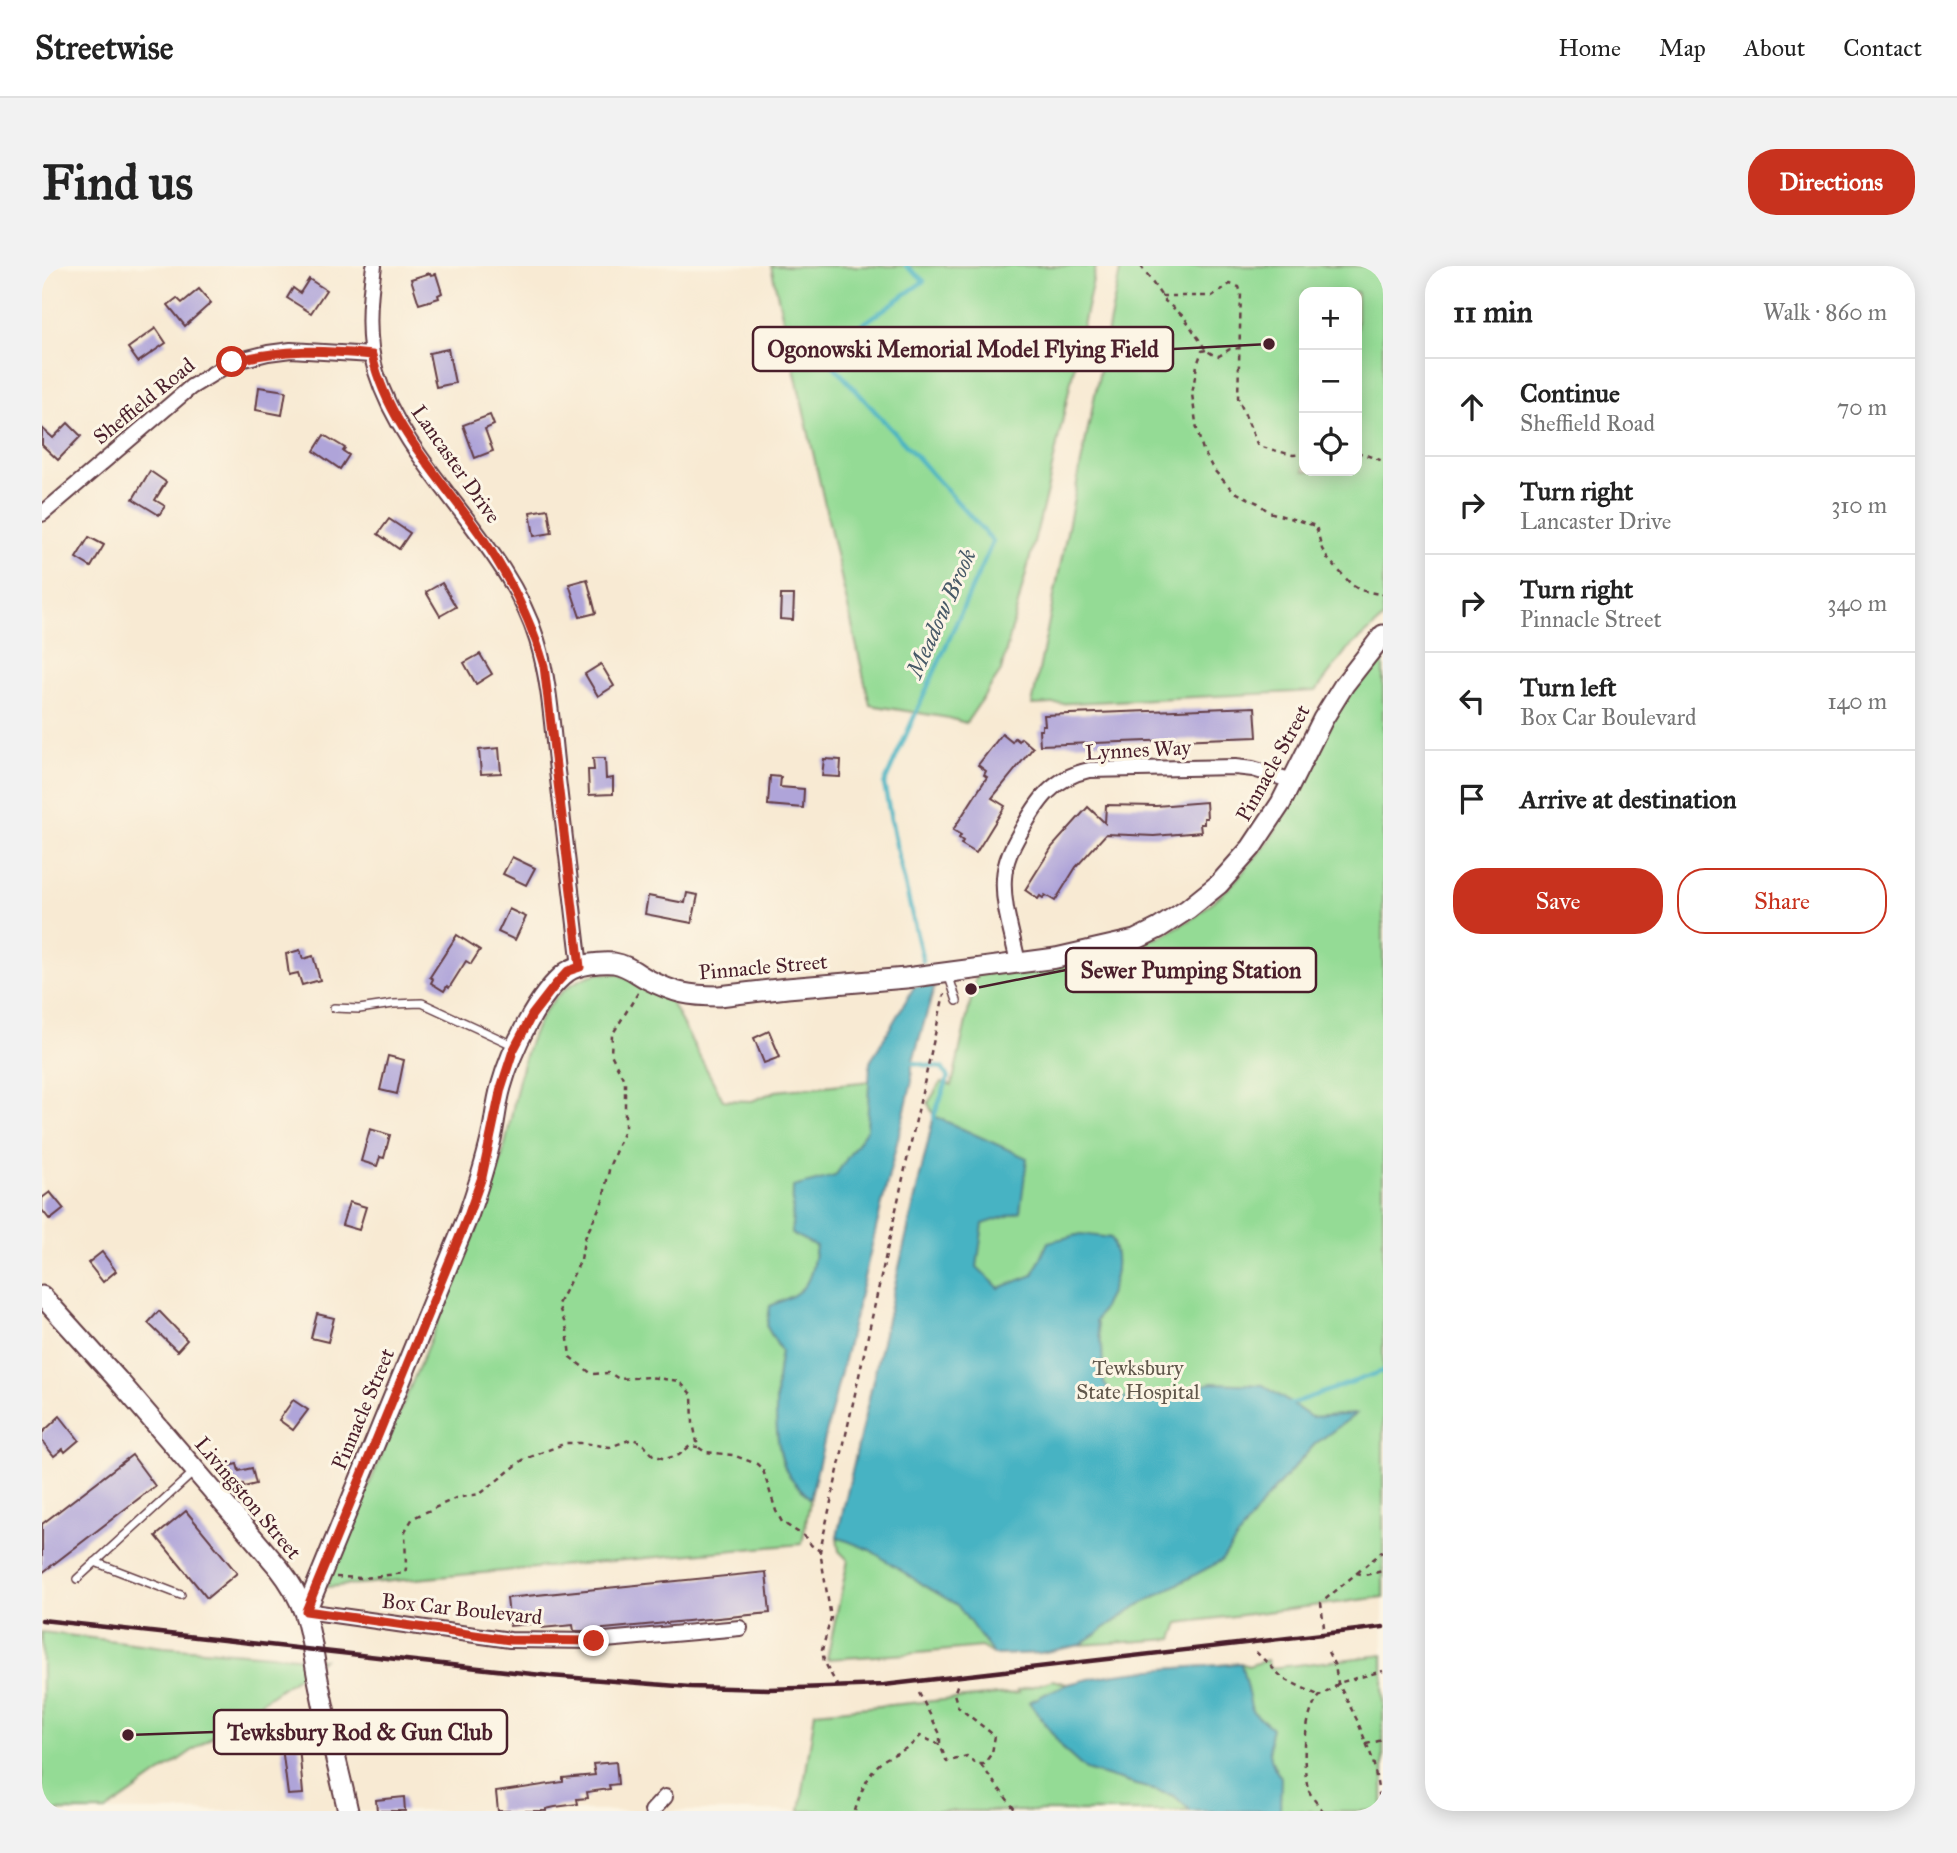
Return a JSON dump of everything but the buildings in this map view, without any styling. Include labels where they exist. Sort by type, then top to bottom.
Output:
[{"type":"street","name":"Lancaster Drive","points":[[374,266],[370,313],[372,355],[384,392],[418,451],[482,538],[520,599],[536,637],[544,666],[580,967]]},
{"type":"street","name":"Sheffield Road","points":[[42,514],[191,387],[232,362],[291,350],[372,355]]},
{"type":"street","name":"Pinnacle Street","points":[[306,1611],[468,1216],[485,1166],[501,1088],[516,1046],[532,1015],[568,971],[613,963],[689,996],[719,996],[948,974],[1056,958],[1135,940],[1188,909],[1219,884],[1251,848],[1281,803],[1323,719],[1344,685],[1383,635]]},
{"type":"street","name":"Lynnes Way","points":[[1018,963],[1004,888],[1006,862],[1037,802],[1056,783],[1089,770],[1235,767],[1252,768],[1293,781]]},
{"type":"street","name":"Livingston Street","points":[[42,1296],[118,1380],[299,1596],[306,1611],[320,1689],[348,1811]]},
{"type":"street","name":"Box Car Boulevard","points":[[306,1611],[510,1640],[594,1641],[740,1628]]},
{"type":"street","points":[[652,1811],[665,1797]]},
{"type":"lane","points":[[948,974],[957,1001]]},
{"type":"lane","points":[[334,1009],[422,1003],[516,1046]]},
{"type":"lane","points":[[77,1578],[195,1470]]},
{"type":"lane","points":[[95,1562],[181,1595]]},
{"type":"path","points":[[1141,266],[1161,296],[1184,317],[1206,349],[1219,356],[1230,349],[1239,348]]},
{"type":"path","points":[[1161,296],[1212,296],[1230,284],[1239,286],[1238,398],[1258,446],[1299,454]]},
{"type":"path","points":[[1206,349],[1202,351],[1197,365],[1192,394],[1196,430],[1203,450],[1220,479],[1238,495],[1258,503],[1275,516],[1316,526],[1327,558],[1352,585],[1360,590],[1383,595]]},
{"type":"path","points":[[1362,454],[1383,461]]},
{"type":"path","points":[[838,1687],[824,1661],[822,1650],[831,1618],[820,1551],[948,974]]},
{"type":"path","points":[[645,977],[631,1006],[612,1035],[611,1054],[625,1082],[625,1128],[610,1165],[603,1200],[584,1240],[581,1261],[558,1304],[567,1330],[570,1357],[593,1374],[610,1373],[618,1378],[649,1377],[679,1381],[692,1395],[693,1423],[698,1447]]},
{"type":"path","points":[[319,1576],[363,1578],[405,1573],[405,1531],[413,1518],[456,1498],[480,1494],[517,1464],[564,1443],[610,1447],[632,1439],[641,1442],[656,1457],[665,1459],[679,1455],[690,1446],[705,1452],[733,1455],[757,1464],[763,1470],[782,1522],[807,1538],[811,1545],[820,1551]]},
{"type":"path","points":[[1324,1627],[1321,1604],[1383,1551]]},
{"type":"path","points":[[1357,1573],[1383,1571]]},
{"type":"path","points":[[1256,1652],[1284,1679],[1320,1696]]},
{"type":"path","points":[[1328,1652],[1335,1666],[1340,1690],[1357,1720],[1373,1760],[1382,1805],[1379,1811]]},
{"type":"path","points":[[1323,1811],[1308,1791],[1305,1770],[1309,1717],[1320,1696],[1338,1683],[1383,1671]]},
{"type":"path","points":[[958,1683],[954,1694],[958,1707],[995,1736],[992,1753],[981,1765]]},
{"type":"path","points":[[919,1693],[940,1734],[940,1745],[947,1762],[967,1756],[981,1765],[1016,1811]]},
{"type":"path","points":[[855,1811],[867,1781],[887,1759],[920,1736],[940,1745]]},
{"type":"path","points":[[1365,1744],[1383,1740]]},
{"type":"green space","points":[[771,266],[1096,266],[1047,491],[1001,671],[966,723],[870,705]]},
{"type":"green space","points":[[1121,266],[1383,266],[1383,619],[1346,651],[1316,691],[1032,705]]},
{"type":"green space","name":"Tewksbury State Hospital","points":[[1383,649],[1383,1597],[1179,1623],[1173,1639],[1080,1645],[1040,1653],[994,1655],[981,1647],[827,1659],[848,1560],[839,1551],[837,1537],[934,1116],[928,1103],[941,1082],[952,1085],[977,972],[1158,938],[1195,917],[1231,886],[1269,841],[1302,786],[1343,697]]},
{"type":"green space","points":[[599,973],[618,974],[666,993],[723,1100],[752,1101],[776,1091],[890,1079],[802,1544],[326,1587],[489,1200],[532,1037],[542,1015],[557,997],[575,982]]},
{"type":"green space","points":[[42,1632],[164,1647],[323,1659],[106,1811],[42,1811]]},
{"type":"green space","points":[[1383,1655],[1383,1811],[800,1811],[815,1712],[1019,1693],[1017,1691],[1053,1680],[1067,1684],[1136,1672],[1241,1663],[1248,1666],[1267,1660],[1270,1668]]},
{"type":"water","points":[[935,985],[912,1064],[912,1081],[810,1499],[788,1474],[778,1443],[777,1379],[781,1351],[767,1327],[770,1306],[792,1296],[805,1285],[814,1259],[816,1246],[792,1234],[793,1187],[835,1176],[867,1129],[870,1062],[914,987]]},
{"type":"water","points":[[934,1116],[1027,1158],[1020,1212],[983,1224],[977,1267],[999,1288],[1033,1275],[1048,1242],[1081,1234],[1111,1238],[1115,1249],[1116,1270],[1111,1291],[1096,1321],[1102,1348],[1104,1383],[1113,1397],[1143,1399],[1212,1383],[1263,1385],[1311,1417],[1356,1414],[1315,1444],[1265,1500],[1221,1561],[1137,1606],[1080,1645],[1040,1653],[994,1655],[957,1605],[870,1550],[837,1537]]},
{"type":"water","points":[[1241,1663],[1252,1711],[1272,1728],[1269,1747],[1274,1766],[1281,1777],[1280,1811],[1191,1811],[1174,1796],[1086,1770],[1066,1752],[1029,1702],[1064,1686],[1111,1675]]},
{"type":"waterway","name":"Meadow Brook","points":[[906,266],[924,281],[822,353],[993,541],[884,784],[923,961]]},
{"type":"waterway","name":"Meadow Brook","points":[[909,1062],[942,1068],[948,1078],[934,1116],[935,1120]]},
{"type":"waterway","points":[[1288,1405],[1383,1371]]},
{"type":"railway","points":[[42,1620],[551,1676],[690,1687],[769,1689],[884,1685],[1383,1627]]},
{"type":"place","name":"Ogonowski Memorial Model Flying Field","points":[[1269,344]]},
{"type":"place","name":"Sewer Pumping Station","points":[[971,989]]},
{"type":"place","name":"Tewksbury Rod & Gun Club","points":[[128,1735]]},
{"type":"route","points":[[232,362],[291,350],[372,355],[384,392],[396,416],[418,451],[482,538],[520,599],[536,637],[544,666],[580,967],[568,971],[556,984],[532,1015],[513,1051],[501,1088],[482,1177],[468,1216],[306,1611],[510,1640],[594,1641]]}]
